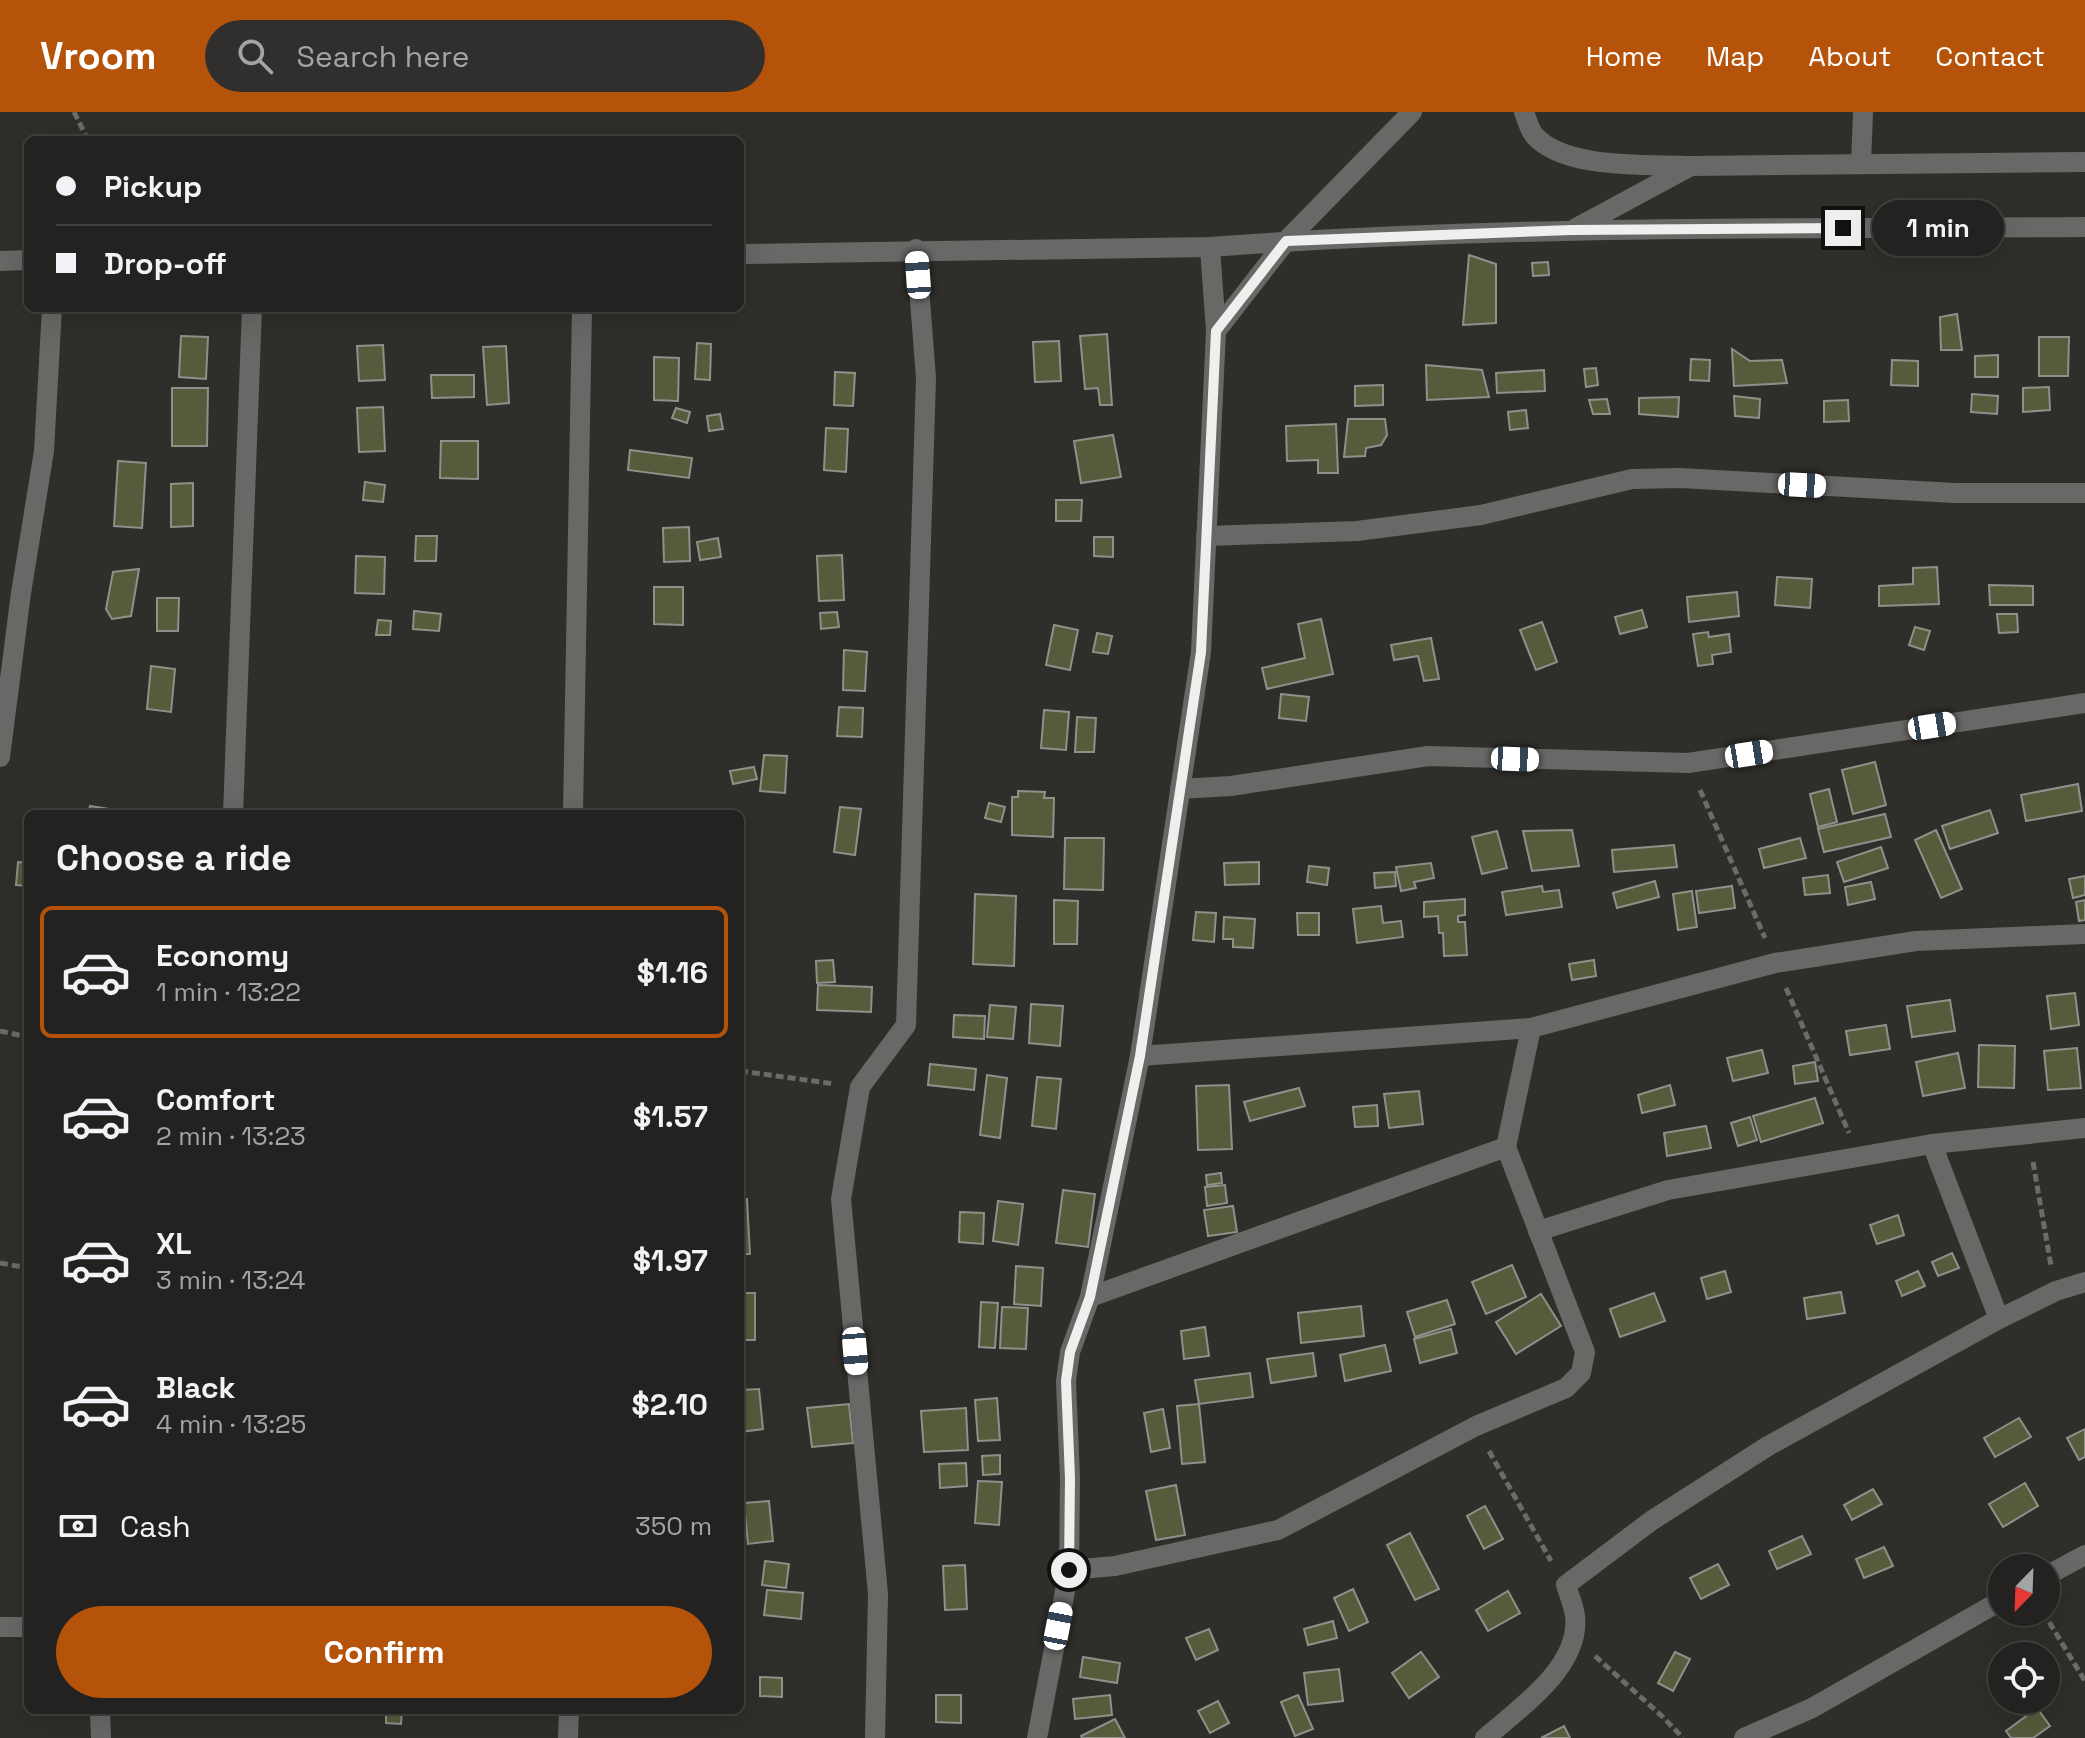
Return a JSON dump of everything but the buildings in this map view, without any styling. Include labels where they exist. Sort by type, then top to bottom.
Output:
[{"type":"street","points":[[1216,331],[1286,241],[1412,112]]},
{"type":"street","points":[[1524,112],[1534,134],[1557,152],[1589,161],[1691,166],[2085,162]]},
{"type":"street","points":[[1861,164],[1863,112]]},
{"type":"street","points":[[1571,230],[1691,166]]},
{"type":"street","points":[[744,254],[1210,247],[1286,241],[1571,230],[2085,227]]},
{"type":"street","points":[[1037,1738],[1069,1570],[1070,1478],[1066,1381],[1070,1352],[1090,1297],[1140,1056],[1201,652],[1216,331],[1210,247]]},
{"type":"street","points":[[875,1738],[878,1594],[841,1199],[860,1087],[906,1025],[926,378],[916,249]]},
{"type":"street","points":[[0,261],[24,260]]},
{"type":"street","points":[[0,757],[21,593],[44,451],[52,312]]},
{"type":"street","points":[[233,810],[252,312]]},
{"type":"street","points":[[573,810],[582,312]]},
{"type":"street","points":[[1206,536],[1357,531],[1481,515],[1632,479],[1680,478],[1955,493],[2085,493]]},
{"type":"street","points":[[1180,789],[1231,786],[1428,756],[1688,763],[2085,703]]},
{"type":"street","points":[[1140,1056],[1531,1028],[1775,963],[1916,941],[2085,934]]},
{"type":"street","points":[[1069,1570],[1115,1566],[1278,1530],[1476,1426],[1575,1382],[1585,1364],[1585,1352],[1506,1147],[1531,1028]]},
{"type":"street","points":[[1538,1231],[1668,1190],[1932,1144],[2085,1128]]},
{"type":"street","points":[[1932,1144],[1999,1319]]},
{"type":"street","points":[[1090,1297],[1506,1147]]},
{"type":"street","points":[[1485,1738],[1545,1686],[1561,1664],[1573,1637],[1575,1616],[1566,1585],[1651,1521],[1768,1446],[1999,1319],[2056,1291],[2085,1282]]},
{"type":"street","points":[[2060,1568],[2085,1555]]},
{"type":"street","points":[[1744,1738],[1812,1708],[1988,1608]]},
{"type":"street","points":[[0,1627],[24,1627]]},
{"type":"street","points":[[100,1714],[101,1738]]},
{"type":"street","points":[[568,1738],[569,1714]]},
{"type":"path","points":[[74,112],[86,136]]},
{"type":"path","points":[[0,1031],[24,1036]]},
{"type":"path","points":[[744,1072],[860,1087]]},
{"type":"path","points":[[2029,1135],[2056,1291]]},
{"type":"path","points":[[0,1263],[24,1267]]},
{"type":"path","points":[[1476,1426],[1566,1585]]},
{"type":"path","points":[[2052,1626],[2085,1681]]},
{"type":"path","points":[[1573,1637],[1683,1738]]},
{"type":"route","points":[[1069,1570],[1070,1478],[1066,1381],[1070,1352],[1090,1297],[1140,1056],[1201,652],[1216,331],[1286,241],[1571,230],[1843,228]]}]
